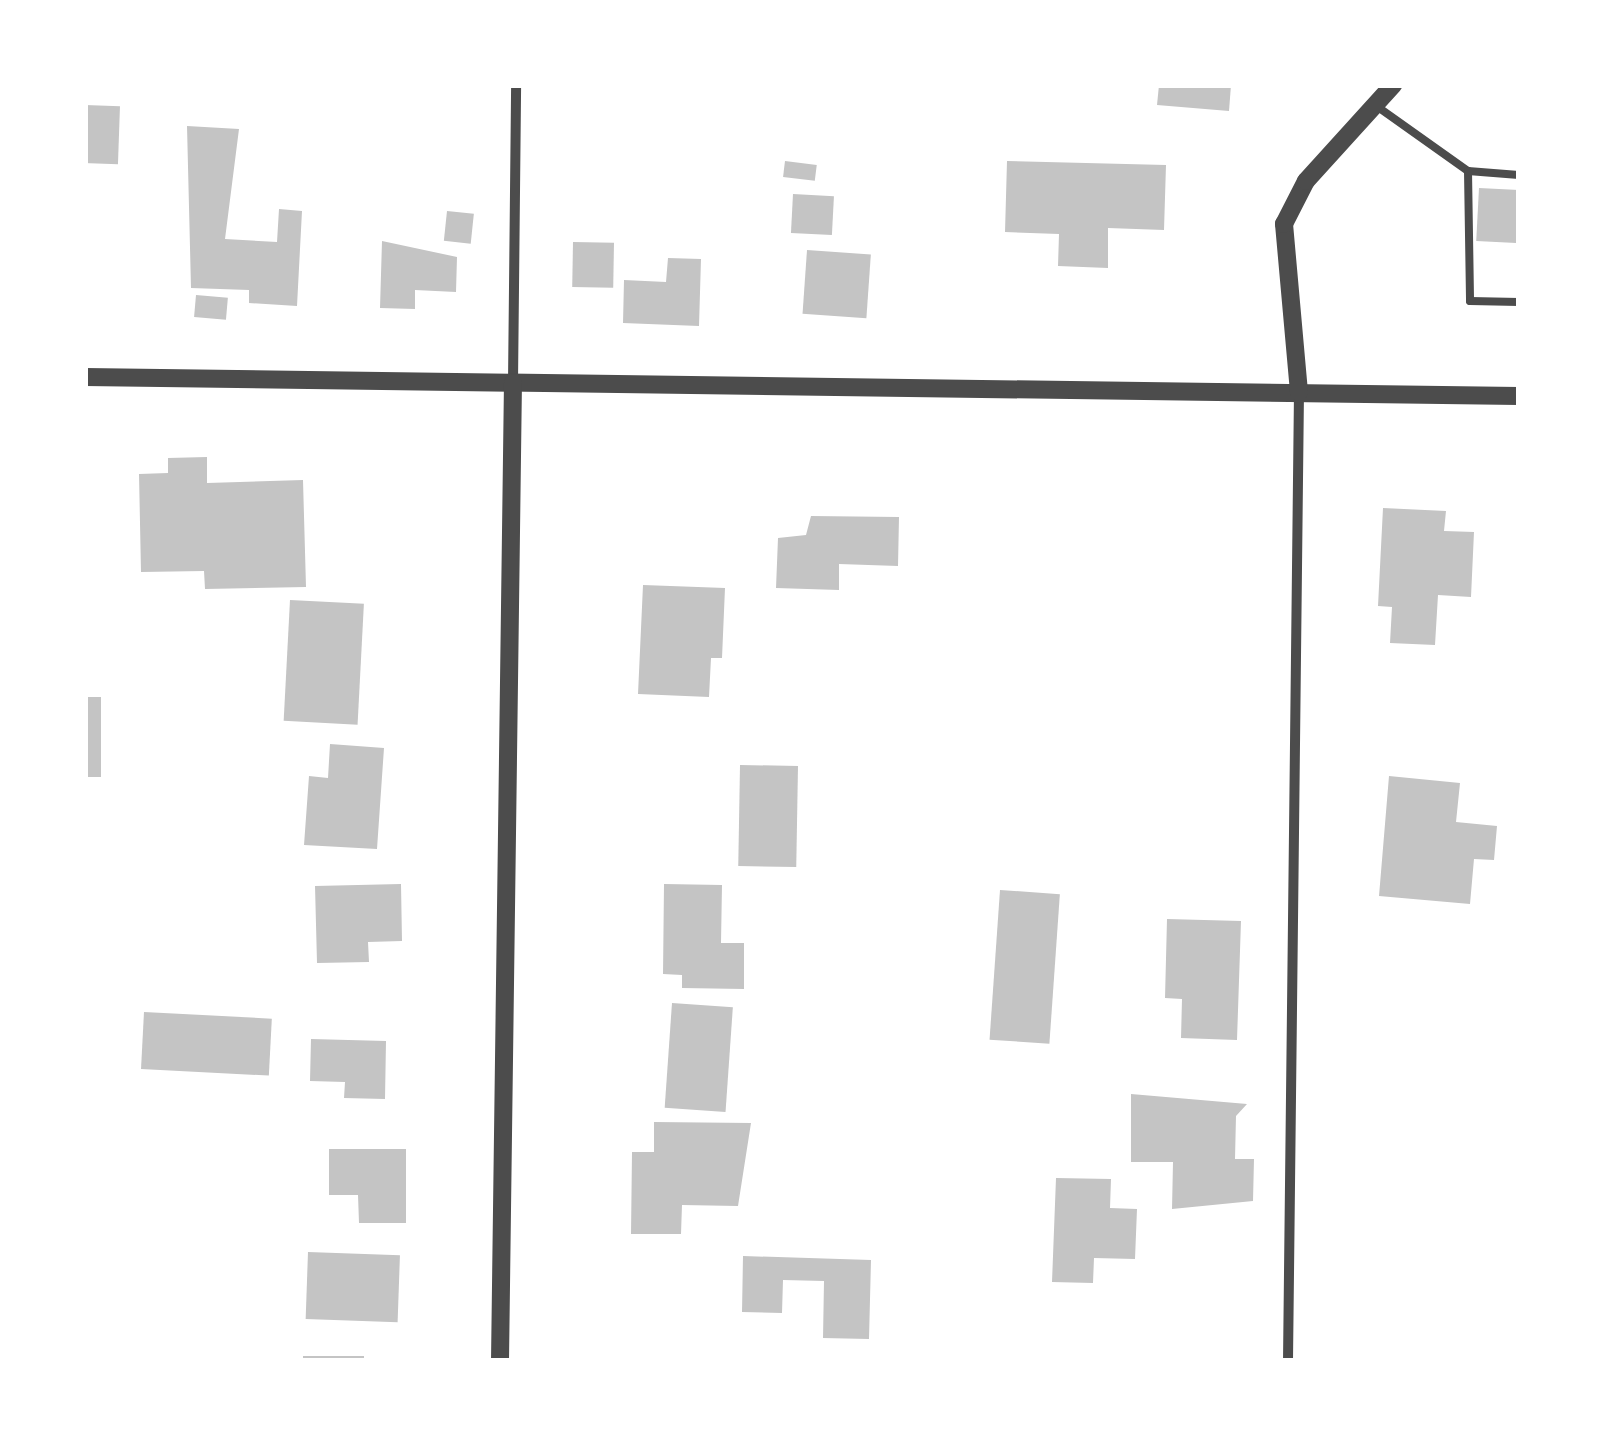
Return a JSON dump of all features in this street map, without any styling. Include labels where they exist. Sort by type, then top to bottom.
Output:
[{"type":"street","points":[[500,1361],[516,85]]},
{"type":"street","points":[[1288,1361],[1299,392],[1284,224],[1306,181],[1394,85]]},
{"type":"street","points":[[85,377],[1519,396]]},
{"type":"lane","points":[[1375,106],[1468,171],[1519,174]]},
{"type":"lane","points":[[1468,171],[1470,301],[1519,302]]},
{"type":"building","points":[[1159,85],[1231,85],[1229,111],[1157,105]]},
{"type":"building","points":[[85,105],[120,106],[118,164],[85,163]]},
{"type":"building","points":[[187,126],[239,129],[225,239],[277,242],[279,209],[302,211],[297,306],[249,303],[249,290],[191,288]]},
{"type":"building","points":[[785,161],[817,165],[815,181],[783,177]]},
{"type":"building","points":[[1007,161],[1166,165],[1164,230],[1108,228],[1108,268],[1058,266],[1059,234],[1005,232]]},
{"type":"building","points":[[1479,188],[1519,190],[1516,243],[1476,241]]},
{"type":"building","points":[[793,194],[834,196],[832,235],[791,233]]},
{"type":"building","points":[[447,211],[474,214],[471,244],[444,241]]},
{"type":"building","points":[[382,241],[457,257],[456,292],[415,290],[415,309],[380,308]]},
{"type":"building","points":[[573,242],[614,243],[613,288],[572,287]]},
{"type":"building","points":[[807,250],[871,254],[866,318],[803,314]]},
{"type":"building","points":[[668,258],[701,259],[699,326],[623,323],[624,280],[666,282]]},
{"type":"building","points":[[196,295],[228,298],[226,320],[194,317]]},
{"type":"building","points":[[207,457],[207,483],[303,480],[306,587],[205,589],[204,571],[141,572],[139,474],[168,473],[168,458]]},
{"type":"building","points":[[1383,508],[1446,511],[1444,531],[1474,532],[1471,597],[1438,595],[1435,645],[1390,643],[1392,607],[1378,606]]},
{"type":"building","points":[[811,516],[899,517],[898,566],[839,564],[839,590],[776,588],[778,538],[806,535]]},
{"type":"building","points":[[643,585],[725,588],[722,658],[711,658],[709,697],[638,694]]},
{"type":"building","points":[[290,600],[364,604],[358,725],[284,721]]},
{"type":"building","points":[[85,697],[101,697],[101,777],[85,777]]},
{"type":"building","points":[[330,744],[384,748],[377,849],[304,845],[309,776],[328,778]]},
{"type":"building","points":[[740,765],[798,766],[796,867],[738,866]]},
{"type":"building","points":[[1389,776],[1460,783],[1456,822],[1497,826],[1494,860],[1474,859],[1470,904],[1379,896]]},
{"type":"building","points":[[401,884],[402,941],[368,942],[369,962],[317,963],[315,886]]},
{"type":"building","points":[[664,884],[722,885],[721,943],[744,943],[744,989],[682,988],[682,975],[663,974]]},
{"type":"building","points":[[1000,890],[1060,894],[1049,1044],[990,1040]]},
{"type":"building","points":[[1167,919],[1241,921],[1237,1040],[1181,1038],[1182,999],[1165,998]]},
{"type":"building","points":[[672,1003],[733,1007],[726,1112],[665,1108]]},
{"type":"building","points":[[144,1012],[272,1019],[269,1076],[141,1069]]},
{"type":"building","points":[[311,1039],[386,1041],[385,1099],[344,1098],[345,1082],[310,1081]]},
{"type":"building","points":[[1131,1094],[1247,1104],[1236,1116],[1235,1159],[1254,1159],[1253,1201],[1172,1209],[1173,1162],[1131,1162]]},
{"type":"building","points":[[654,1122],[751,1123],[738,1206],[682,1205],[681,1234],[631,1234],[632,1152],[654,1152]]},
{"type":"building","points":[[329,1149],[406,1149],[406,1223],[359,1223],[358,1195],[329,1195]]},
{"type":"building","points":[[1056,1178],[1111,1179],[1110,1208],[1137,1209],[1135,1259],[1094,1258],[1093,1283],[1052,1282]]},
{"type":"building","points":[[308,1252],[400,1255],[398,1322],[306,1319]]},
{"type":"building","points":[[743,1256],[871,1260],[869,1339],[823,1338],[824,1281],[783,1280],[782,1313],[742,1312]]},
{"type":"building","points":[[303,1356],[364,1356],[364,1361],[303,1361]]}]
